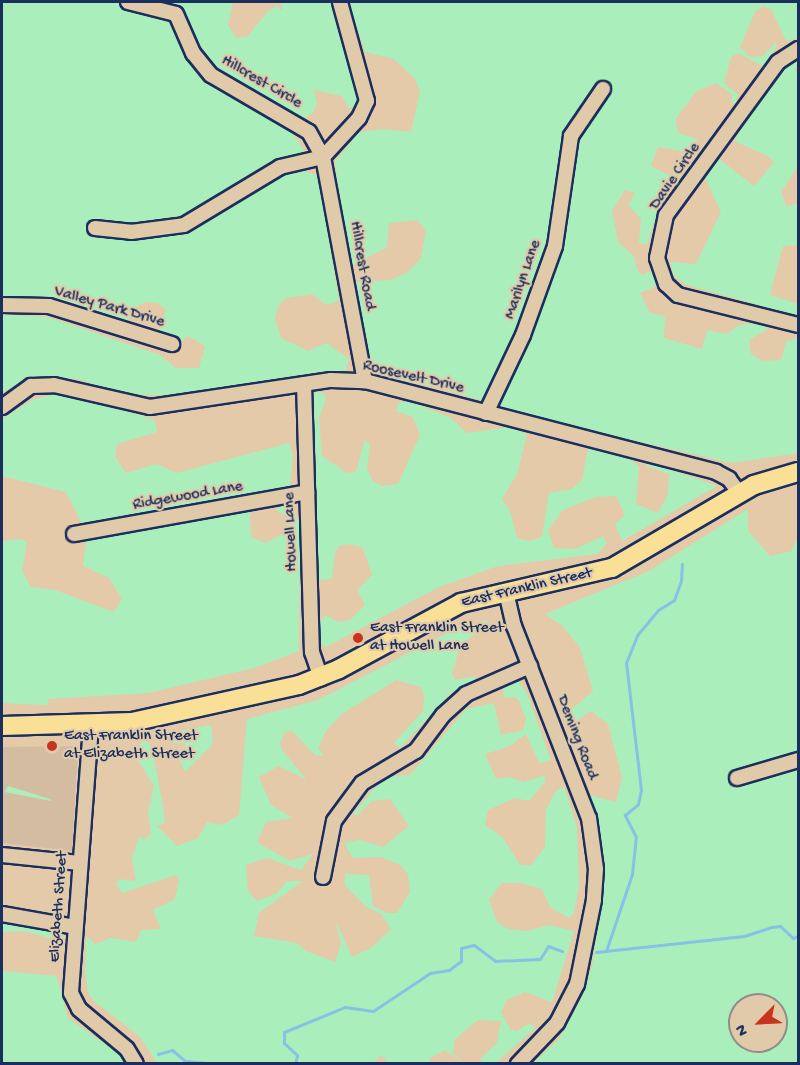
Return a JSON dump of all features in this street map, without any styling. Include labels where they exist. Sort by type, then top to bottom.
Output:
[{"type":"main road","name":"East Franklin Street","points":[[2,726],[91,726],[170,715],[321,678],[461,603],[612,568],[739,493],[769,479],[798,472]]},
{"type":"street","name":"Hillcrest Circle","points":[[128,2],[176,14],[194,53],[211,75],[309,132],[324,157]]},
{"type":"street","points":[[95,228],[131,232],[184,225],[280,167],[324,157],[359,118],[367,101],[340,2]]},
{"type":"street","name":"Davie Circle","points":[[798,49],[778,62],[666,215],[657,258],[666,284],[678,295],[798,325]]},
{"type":"street","name":"Marilyn Lane","points":[[486,413],[523,335],[555,246],[571,136],[603,89]]},
{"type":"street","name":"Hillcrest Road","points":[[324,157],[365,381]]},
{"type":"street","name":"Valley Park Drive","points":[[2,305],[49,306],[172,344]]},
{"type":"street","name":"Roosevelt Drive","points":[[2,407],[31,386],[54,384],[150,407],[304,384],[365,381],[716,472],[729,479],[739,493]]},
{"type":"street","name":"Howell Lane","points":[[304,384],[312,652],[321,678]]},
{"type":"street","name":"Ridgewood Lane","points":[[74,534],[307,492]]},
{"type":"street","name":"Deming Road","points":[[506,592],[530,666],[589,818],[596,869],[594,900],[582,966],[568,1005],[543,1039],[518,1064]]},
{"type":"street","points":[[323,877],[334,821],[352,794],[370,777],[416,752],[443,715],[466,694],[530,666]]},
{"type":"street","name":"Elizabeth Street","points":[[91,726],[71,978],[74,1001],[127,1049],[136,1064]]},
{"type":"street","points":[[737,778],[798,760]]},
{"type":"street","points":[[2,855],[80,863]]},
{"type":"street","points":[[2,914],[75,927]]},
{"type":"shaded area","points":[[74,746],[78,752],[72,851],[2,843],[2,747]]},
{"type":"green space","points":[[2,2],[233,2],[228,25],[236,38],[247,37],[269,10],[278,6],[282,11],[282,2],[334,2],[361,102],[349,109],[342,96],[314,90],[317,104],[313,113],[288,127],[306,153],[292,158],[286,175],[305,171],[319,176],[339,301],[326,305],[312,294],[286,298],[278,306],[275,318],[281,338],[308,351],[326,343],[349,359],[346,370],[193,395],[126,395],[78,379],[53,377],[38,377],[2,392],[2,315],[48,317],[160,355],[176,368],[199,368],[205,346],[188,336],[177,345],[154,333],[160,330],[166,310],[158,303],[145,302],[133,309],[128,321],[44,299],[2,297]]},
{"type":"green space","points":[[348,2],[798,2],[798,38],[786,41],[771,9],[763,6],[755,12],[740,47],[750,57],[763,56],[776,42],[777,46],[763,66],[738,53],[731,57],[724,83],[738,95],[735,105],[731,101],[733,95],[716,83],[697,91],[676,118],[678,133],[698,139],[688,152],[658,147],[651,166],[666,174],[680,175],[677,184],[667,186],[669,197],[654,223],[647,245],[639,243],[641,219],[628,205],[635,193],[625,190],[612,211],[618,242],[634,256],[637,269],[642,275],[654,270],[655,287],[640,293],[650,313],[665,316],[664,338],[702,349],[707,330],[727,334],[739,325],[761,322],[768,329],[749,340],[751,354],[763,361],[781,360],[786,342],[798,338],[798,453],[732,463],[571,426],[431,386],[382,377],[372,365],[354,296],[356,282],[391,280],[408,272],[421,258],[426,231],[417,220],[389,223],[387,247],[348,268],[335,162],[358,133],[382,129],[411,132],[420,92],[415,79],[394,59],[365,52]]},
{"type":"green space","points":[[798,59],[795,70],[798,73],[798,166],[781,192],[787,207],[798,203],[798,245],[783,246],[770,295],[798,304],[798,316],[687,285],[673,275],[671,262],[696,264],[721,212],[704,175],[719,159],[754,186],[774,162],[768,156],[734,141],[779,71]]},
{"type":"green space","points":[[314,392],[323,392],[326,399],[319,418],[322,456],[347,473],[356,472],[365,439],[370,445],[367,469],[373,481],[382,486],[398,484],[420,435],[413,417],[396,411],[399,402],[412,402],[451,418],[467,433],[509,427],[527,434],[517,474],[502,499],[510,511],[517,538],[530,541],[542,537],[549,493],[572,489],[582,480],[588,449],[624,454],[639,467],[636,504],[658,513],[668,494],[669,474],[646,466],[649,462],[717,486],[622,541],[615,524],[625,515],[616,496],[596,497],[563,510],[548,530],[554,548],[576,549],[603,536],[607,543],[597,554],[498,566],[439,587],[326,647],[320,643],[320,623],[325,615],[338,622],[350,620],[365,605],[357,590],[372,575],[363,548],[350,544],[339,546],[335,553],[332,579],[318,580]]},
{"type":"green space","points":[[58,393],[80,396],[155,420],[157,432],[117,444],[115,457],[126,473],[157,464],[177,473],[289,443],[293,455],[290,488],[233,502],[250,512],[251,537],[265,543],[290,531],[289,518],[276,510],[280,505],[292,506],[300,524],[299,651],[254,668],[148,693],[49,699],[47,705],[2,703],[2,541],[21,539],[27,542],[22,571],[31,587],[55,590],[114,612],[122,599],[109,578],[83,566],[86,544],[81,522],[66,492],[2,476],[2,419],[32,400]]},
{"type":"green space","points":[[748,509],[748,531],[770,556],[792,551],[798,536],[798,1063],[532,1064],[559,1039],[581,999],[592,966],[602,901],[603,856],[589,795],[616,802],[622,777],[608,724],[591,711],[571,725],[565,723],[572,709],[593,691],[580,647],[561,625],[545,614],[649,571]]},
{"type":"green space","points":[[487,620],[485,629],[461,643],[452,674],[455,680],[476,676],[474,680],[451,693],[400,748],[394,743],[423,711],[424,696],[421,687],[396,680],[342,714],[326,731],[318,748],[324,756],[315,755],[292,731],[285,732],[280,743],[282,750],[307,780],[279,766],[259,777],[271,805],[293,818],[266,822],[257,842],[290,861],[313,854],[301,870],[267,858],[246,865],[248,891],[257,901],[277,893],[287,881],[303,881],[259,913],[254,936],[297,943],[306,951],[335,962],[341,944],[335,919],[352,957],[371,948],[391,929],[381,914],[365,906],[345,885],[345,874],[369,875],[373,906],[387,913],[397,913],[410,892],[408,874],[400,865],[381,857],[353,858],[344,843],[360,840],[383,847],[409,826],[390,799],[372,801],[356,816],[353,814],[379,783],[393,776],[410,775],[466,709],[494,703],[501,735],[523,730],[526,719],[519,701],[515,697],[505,698],[503,693],[503,684],[519,682],[527,693],[551,761],[539,763],[526,734],[508,747],[485,754],[496,779],[509,777],[524,782],[545,775],[545,782],[529,801],[515,798],[488,810],[485,825],[503,838],[520,865],[531,865],[545,847],[546,810],[555,792],[564,786],[577,828],[579,885],[574,913],[569,918],[550,907],[542,889],[520,883],[502,883],[489,899],[497,922],[508,929],[527,931],[549,925],[574,931],[552,1002],[525,992],[507,1000],[501,1012],[510,1029],[517,1031],[530,1023],[535,1028],[496,1063],[482,1063],[480,1059],[497,1043],[501,1021],[478,1020],[455,1039],[453,1053],[464,1063],[445,1050],[429,1059],[432,1064],[390,1063],[381,1055],[373,1064],[157,1063],[140,1037],[94,1001],[88,992],[85,973],[86,936],[95,944],[111,938],[136,942],[141,930],[161,929],[153,910],[175,899],[179,880],[176,875],[122,893],[116,884],[119,879],[136,881],[132,858],[139,836],[144,840],[151,834],[148,812],[154,786],[136,757],[141,742],[147,741],[152,748],[165,823],[157,826],[177,846],[198,838],[207,822],[222,825],[239,815],[247,719],[318,700],[455,629]]},
{"type":"green space","points":[[211,725],[213,744],[185,772],[179,759],[187,750],[184,743],[172,743],[165,734]]},
{"type":"green space","points":[[8,786],[50,799],[51,801],[5,792]]},
{"type":"green space","points":[[2,920],[63,933],[65,937],[59,940],[22,931],[2,932]]},
{"type":"green space","points":[[2,971],[57,976],[68,1018],[117,1052],[125,1063],[2,1063]]},
{"type":"waterway","points":[[606,951],[632,874],[636,837],[625,815],[638,804],[641,790],[626,663],[638,634],[658,610],[674,600],[681,581],[682,564]]},
{"type":"waterway","points":[[596,952],[744,936],[780,926],[793,938],[798,936]]},
{"type":"waterway","points":[[295,1064],[297,1055],[284,1043],[284,1032],[345,1007],[373,1011],[430,973],[449,970],[461,961],[461,948],[474,945],[495,961],[540,959],[548,946],[562,951]]},
{"type":"waterway","points":[[158,1054],[172,1050],[185,1061],[221,1064]]},
{"type":"place","name":"East Franklin Street at Howell Lane","points":[[358,638]]},
{"type":"place","name":"East Franklin Street at Elizabeth Street","points":[[52,746]]}]
